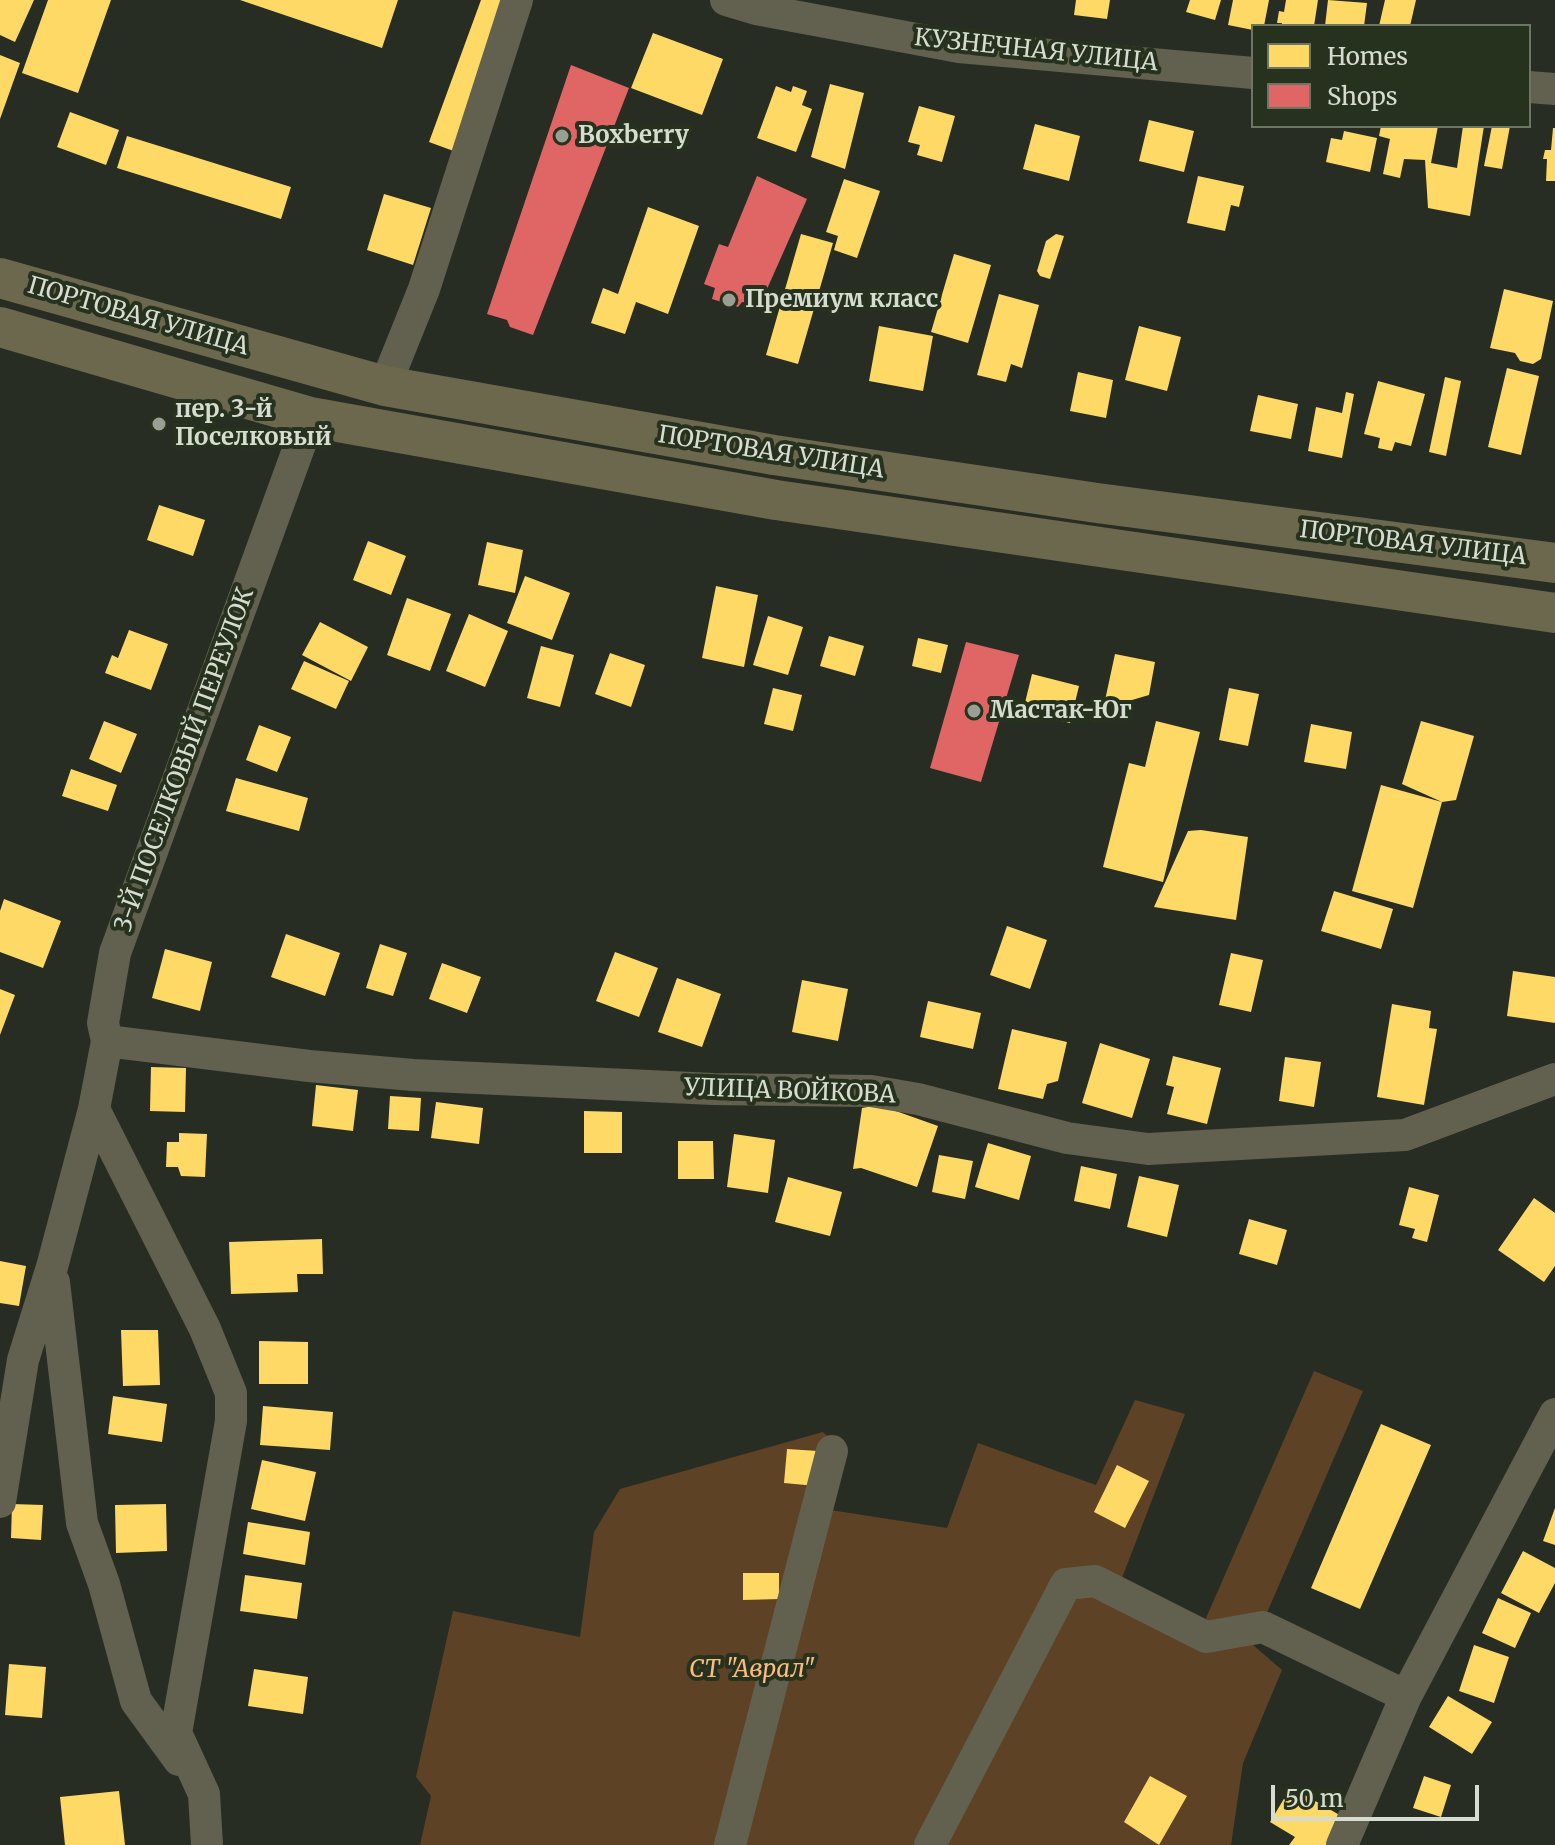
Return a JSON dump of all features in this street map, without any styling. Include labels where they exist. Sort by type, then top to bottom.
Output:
[{"type":"main road","name":"ПОРТОВАЯ УЛИЦА","points":[[0,278],[385,386],[774,455],[1097,503],[1555,563]]},
{"type":"main road","name":"ПОРТОВАЯ УЛИЦА","points":[[0,327],[310,417],[776,500],[1555,613]]},
{"type":"street","points":[[385,386],[424,289],[517,0]]},
{"type":"street","name":"КУЗНЕЧНАЯ УЛИЦА","points":[[726,0],[756,9],[959,47],[1251,73]]},
{"type":"street","points":[[1531,87],[1555,89]]},
{"type":"street","name":"3-Й ПОСЕЛКОВЫЙ ПЕРЕУЛОК","points":[[0,1502],[11,1357],[52,1267],[94,1109],[107,1041],[103,1023],[115,953],[310,417]]},
{"type":"street","name":"УЛИЦА ВОЙКОВА","points":[[107,1041],[309,1066],[413,1075],[713,1089],[871,1091],[918,1099],[1067,1138],[1148,1149],[1405,1135],[1555,1079]]},
{"type":"street","points":[[94,1109],[205,1329],[231,1393],[231,1421],[176,1733],[204,1794],[207,1845]]},
{"type":"street","name":"3-Й ПОСЕЛКОВЫЙ ПЕРЕУЛОК","points":[[52,1267],[82,1523],[104,1584],[136,1701],[204,1794]]},
{"type":"street","points":[[11,1357],[63,1366]]},
{"type":"street","points":[[1342,1845],[1406,1696],[1555,1414]]},
{"type":"street","points":[[730,1845],[832,1451]]},
{"type":"street","points":[[930,1845],[1066,1584],[1095,1581],[1206,1637],[1263,1627],[1406,1696]]},
{"type":"green space","name":"СТ \"Аврал\"","points":[[1314,1371],[1363,1391],[1253,1645],[1282,1670],[1243,1763],[1231,1845],[420,1845],[431,1796],[416,1777],[453,1611],[580,1637],[594,1532],[620,1489],[823,1432],[831,1439],[817,1508],[947,1528],[978,1443],[1096,1485],[1135,1400],[1185,1414],[1117,1591],[1203,1625]]},
{"type":"building: Homes","points":[[0,0],[34,0],[15,42],[0,35]]},
{"type":"building: Homes","points":[[48,0],[111,0],[78,93],[22,73]]},
{"type":"building: Homes","points":[[240,0],[398,0],[382,48]]},
{"type":"building: Homes","points":[[481,0],[514,0],[459,153],[429,142]]},
{"type":"building: Homes","points":[[1076,0],[1110,0],[1107,19],[1074,15]]},
{"type":"building: Homes","points":[[1190,0],[1221,0],[1215,20],[1186,12]]},
{"type":"building: Homes","points":[[1233,0],[1269,0],[1264,24],[1251,24],[1251,30],[1228,25]]},
{"type":"building: Homes","points":[[1286,0],[1318,0],[1314,24],[1277,23],[1279,11],[1284,12]]},
{"type":"building: Homes","points":[[1328,0],[1367,3],[1364,24],[1325,24]]},
{"type":"building: Homes","points":[[1385,0],[1416,0],[1410,24],[1379,24]]},
{"type":"building: Homes","points":[[653,33],[723,59],[702,115],[631,88]]},
{"type":"building: Homes","points":[[0,55],[20,63],[0,119]]},
{"type":"building: Homes","points":[[830,84],[864,93],[845,169],[811,157]]},
{"type":"building: Homes","points":[[776,86],[791,92],[793,86],[807,91],[802,105],[812,109],[796,152],[757,138]]},
{"type":"building: Homes","points":[[919,106],[955,116],[942,162],[917,155],[920,145],[908,142]]},
{"type":"building: Homes","points":[[70,112],[119,130],[106,165],[57,147]]},
{"type":"building: Homes","points":[[1149,120],[1194,131],[1184,172],[1139,161]]},
{"type":"building: Homes","points":[[1035,124],[1080,136],[1069,181],[1023,169]]},
{"type":"building: Homes","points":[[1381,128],[1438,128],[1431,163],[1457,168],[1463,128],[1484,128],[1470,216],[1428,208],[1425,160],[1404,159],[1400,178],[1383,174],[1390,139],[1379,136]]},
{"type":"building: Homes","points":[[1492,128],[1510,128],[1502,169],[1484,166]]},
{"type":"building: Homes","points":[[1553,128],[1555,181],[1546,181],[1547,159],[1543,159],[1545,150],[1551,150]]},
{"type":"building: Homes","points":[[1344,131],[1377,138],[1370,172],[1326,162],[1331,138],[1342,140]]},
{"type":"building: Homes","points":[[127,136],[291,187],[281,219],[117,168]]},
{"type":"building: Homes","points":[[1198,176],[1244,186],[1239,207],[1231,205],[1225,231],[1187,223]]},
{"type":"building: Homes","points":[[844,179],[880,191],[857,258],[834,250],[838,236],[826,232]]},
{"type":"building: Homes","points":[[384,194],[431,208],[413,265],[367,250]]},
{"type":"building: Homes","points":[[648,207],[699,226],[668,314],[636,302],[625,334],[591,323],[603,288],[618,294]]},
{"type":"building: Homes","points":[[801,234],[833,243],[798,364],[766,355]]},
{"type":"building: Homes","points":[[1056,234],[1064,236],[1050,279],[1040,276],[1037,271],[1046,241]]},
{"type":"building: Homes","points":[[954,254],[991,265],[968,343],[931,332]]},
{"type":"building: Homes","points":[[1504,289],[1553,301],[1541,359],[1533,364],[1520,361],[1515,353],[1490,348]]},
{"type":"building: Homes","points":[[999,294],[1039,305],[1022,368],[1011,364],[1006,382],[977,375]]},
{"type":"building: Homes","points":[[879,326],[933,336],[923,391],[869,381]]},
{"type":"building: Homes","points":[[1139,326],[1181,337],[1167,391],[1125,380]]},
{"type":"building: Homes","points":[[1507,368],[1539,376],[1521,455],[1488,447]]},
{"type":"building: Homes","points":[[1078,372],[1113,380],[1106,418],[1070,411]]},
{"type":"building: Homes","points":[[1445,377],[1461,381],[1446,456],[1429,452]]},
{"type":"building: Homes","points":[[1378,381],[1425,394],[1411,446],[1395,442],[1392,451],[1378,448],[1380,438],[1364,434]]},
{"type":"building: Homes","points":[[1346,392],[1354,394],[1342,458],[1308,451],[1316,407],[1342,413]]},
{"type":"building: Homes","points":[[1258,395],[1298,404],[1291,439],[1250,431]]},
{"type":"building: Homes","points":[[159,505],[205,520],[193,556],[147,540]]},
{"type":"building: Homes","points":[[368,541],[406,556],[391,595],[353,580]]},
{"type":"building: Homes","points":[[487,542],[523,550],[515,593],[478,585]]},
{"type":"building: Homes","points":[[525,576],[570,593],[552,640],[507,623]]},
{"type":"building: Homes","points":[[716,586],[758,595],[744,667],[702,658]]},
{"type":"building: Homes","points":[[407,598],[451,614],[430,671],[387,655]]},
{"type":"building: Homes","points":[[469,614],[508,631],[485,687],[446,671]]},
{"type":"building: Homes","points":[[768,616],[803,627],[788,675],[753,665]]},
{"type":"building: Homes","points":[[320,622],[368,647],[351,681],[302,655]]},
{"type":"building: Homes","points":[[129,630],[168,644],[151,690],[105,673],[112,655],[118,658]]},
{"type":"building: Homes","points":[[829,636],[864,646],[855,676],[820,666]]},
{"type":"building: Homes","points":[[918,638],[948,645],[941,673],[912,666]]},
{"type":"building: Homes","points":[[541,646],[574,655],[560,707],[527,698]]},
{"type":"building: Homes","points":[[610,653],[645,665],[631,707],[595,694]]},
{"type":"building: Homes","points":[[1115,654],[1155,662],[1149,695],[1132,700],[1127,709],[1104,705]]},
{"type":"building: Homes","points":[[304,661],[349,681],[336,709],[291,689]]},
{"type":"building: Homes","points":[[1032,674],[1079,686],[1070,723],[1023,711]]},
{"type":"building: Homes","points":[[773,688],[802,695],[793,731],[764,724]]},
{"type":"building: Homes","points":[[1229,688],[1259,694],[1248,746],[1219,740]]},
{"type":"building: Homes","points":[[104,721],[137,734],[121,773],[89,759]]},
{"type":"building: Homes","points":[[1156,721],[1200,732],[1163,882],[1103,867],[1129,763],[1145,767]]},
{"type":"building: Homes","points":[[1421,721],[1474,736],[1456,800],[1442,802],[1402,784]]},
{"type":"building: Homes","points":[[1311,724],[1352,732],[1346,769],[1304,762]]},
{"type":"building: Homes","points":[[259,725],[291,737],[277,772],[246,760]]},
{"type":"building: Homes","points":[[71,769],[117,785],[108,811],[62,796]]},
{"type":"building: Homes","points":[[236,778],[308,798],[299,831],[226,811]]},
{"type":"building: Homes","points":[[1381,785],[1442,802],[1413,908],[1352,891]]},
{"type":"building: Homes","points":[[1188,831],[1248,837],[1236,920],[1154,907]]},
{"type":"building: Homes","points":[[1334,891],[1393,909],[1381,949],[1321,931]]},
{"type":"building: Homes","points":[[4,899],[61,921],[43,968],[0,952],[0,911]]},
{"type":"building: Homes","points":[[1007,926],[1047,940],[1030,989],[990,975]]},
{"type":"building: Homes","points":[[286,934],[340,953],[325,996],[271,977]]},
{"type":"building: Homes","points":[[380,944],[407,953],[393,996],[366,988]]},
{"type":"building: Homes","points":[[165,949],[212,962],[200,1011],[152,998]]},
{"type":"building: Homes","points":[[615,952],[658,968],[639,1017],[596,1001]]},
{"type":"building: Homes","points":[[1231,953],[1263,960],[1251,1012],[1219,1005]]},
{"type":"building: Homes","points":[[442,963],[481,977],[467,1013],[429,999]]},
{"type":"building: Homes","points":[[1513,971],[1555,977],[1555,1023],[1507,1016]]},
{"type":"building: Homes","points":[[677,978],[721,994],[702,1047],[658,1032]]},
{"type":"building: Homes","points":[[802,980],[848,989],[838,1041],[792,1032]]},
{"type":"building: Homes","points":[[0,989],[15,995],[0,1035]]},
{"type":"building: Homes","points":[[928,1001],[981,1013],[973,1049],[920,1037]]},
{"type":"building: Homes","points":[[1392,1004],[1431,1011],[1429,1028],[1437,1029],[1424,1105],[1377,1097]]},
{"type":"building: Homes","points":[[1012,1029],[1067,1042],[1058,1081],[1047,1084],[1043,1099],[998,1089]]},
{"type":"building: Homes","points":[[1100,1043],[1150,1059],[1132,1118],[1082,1103]]},
{"type":"building: Homes","points":[[1173,1056],[1221,1068],[1207,1124],[1167,1114],[1174,1087],[1166,1085]]},
{"type":"building: Homes","points":[[1285,1057],[1321,1062],[1314,1107],[1279,1101]]},
{"type":"building: Homes","points":[[151,1067],[186,1068],[185,1112],[150,1111]]},
{"type":"building: Homes","points":[[316,1085],[358,1090],[353,1131],[312,1126]]},
{"type":"building: Homes","points":[[390,1096],[421,1098],[419,1131],[388,1129]]},
{"type":"building: Homes","points":[[436,1102],[483,1108],[479,1144],[431,1138]]},
{"type":"building: Homes","points":[[879,1105],[938,1126],[917,1187],[861,1168],[853,1169],[862,1108]]},
{"type":"building: Homes","points":[[584,1111],[622,1112],[622,1153],[584,1153]]},
{"type":"building: Homes","points":[[179,1133],[207,1134],[205,1177],[181,1176],[178,1167],[166,1167],[167,1142],[179,1142]]},
{"type":"building: Homes","points":[[734,1134],[775,1140],[768,1193],[727,1187]]},
{"type":"building: Homes","points":[[678,1141],[713,1141],[714,1179],[678,1179]]},
{"type":"building: Homes","points":[[988,1143],[1031,1156],[1019,1200],[975,1187]]},
{"type":"building: Homes","points":[[939,1155],[973,1161],[965,1199],[932,1192]]},
{"type":"building: Homes","points":[[1081,1166],[1117,1174],[1110,1209],[1074,1201]]},
{"type":"building: Homes","points":[[1139,1176],[1179,1185],[1167,1237],[1127,1227]]},
{"type":"building: Homes","points":[[788,1177],[842,1192],[830,1236],[775,1222]]},
{"type":"building: Homes","points":[[1409,1187],[1439,1195],[1427,1242],[1412,1238],[1415,1229],[1399,1225]]},
{"type":"building: Homes","points":[[1534,1198],[1555,1213],[1555,1266],[1544,1282],[1498,1250]]},
{"type":"building: Homes","points":[[1249,1219],[1287,1230],[1277,1265],[1239,1254]]},
{"type":"building: Homes","points":[[322,1239],[323,1274],[297,1274],[298,1292],[231,1294],[229,1242]]},
{"type":"building: Homes","points":[[0,1261],[26,1266],[19,1306],[0,1303]]},
{"type":"building: Homes","points":[[121,1330],[158,1330],[160,1385],[123,1386]]},
{"type":"building: Homes","points":[[259,1341],[308,1342],[308,1384],[259,1384]]},
{"type":"building: Homes","points":[[113,1396],[167,1404],[162,1442],[108,1434]]},
{"type":"building: Homes","points":[[263,1406],[333,1412],[330,1450],[260,1445]]},
{"type":"building: Homes","points":[[1381,1424],[1431,1445],[1360,1609],[1311,1588]]},
{"type":"building: Homes","points":[[787,1449],[818,1451],[816,1486],[784,1483]]},
{"type":"building: Homes","points":[[262,1460],[316,1472],[305,1521],[251,1509]]},
{"type":"building: Homes","points":[[1117,1465],[1149,1481],[1125,1528],[1094,1512]]},
{"type":"building: Homes","points":[[12,1504],[43,1505],[41,1540],[11,1538]]},
{"type":"building: Homes","points":[[166,1504],[167,1551],[116,1553],[115,1505]]},
{"type":"building: Homes","points":[[1555,1508],[1555,1545],[1543,1541]]},
{"type":"building: Homes","points":[[248,1522],[310,1532],[305,1565],[243,1554]]},
{"type":"building: Homes","points":[[1523,1551],[1555,1568],[1555,1583],[1539,1613],[1501,1593]]},
{"type":"building: Homes","points":[[743,1573],[779,1573],[779,1599],[743,1600]]},
{"type":"building: Homes","points":[[245,1575],[302,1583],[297,1619],[240,1611]]},
{"type":"building: Homes","points":[[1498,1598],[1531,1613],[1515,1648],[1482,1633]]},
{"type":"building: Homes","points":[[1474,1645],[1509,1657],[1494,1703],[1459,1691]]},
{"type":"building: Homes","points":[[9,1664],[46,1667],[42,1718],[5,1715]]},
{"type":"building: Homes","points":[[254,1669],[308,1677],[303,1714],[248,1706]]},
{"type":"building: Homes","points":[[1448,1696],[1492,1722],[1472,1754],[1429,1727]]},
{"type":"building: Homes","points":[[1150,1776],[1187,1796],[1159,1845],[1124,1822]]},
{"type":"building: Homes","points":[[1424,1776],[1451,1785],[1441,1817],[1413,1808]]},
{"type":"building: Homes","points":[[1291,1787],[1343,1817],[1327,1845],[1289,1845],[1295,1837],[1270,1822]]},
{"type":"building: Homes","points":[[119,1791],[125,1845],[65,1845],[60,1797]]},
{"type":"building: Shops","points":[[571,65],[629,88],[533,335],[510,327],[507,320],[487,314]]},
{"type":"building: Shops","points":[[757,176],[807,199],[759,307],[742,302],[738,307],[712,299],[715,288],[704,284],[719,244],[728,247]]},
{"type":"building: Shops","name":"Мастак-Юг","points":[[966,642],[1019,655],[981,782],[930,768]]},
{"type":"place","name":"Boxberry","points":[[562,136]]},
{"type":"place","name":"Премиум класс","points":[[729,300]]},
{"type":"place","name":"пер. 3-й Поселковый","points":[[159,424]]},
{"type":"place","name":"Мастак-Юг","points":[[974,711]]}]
